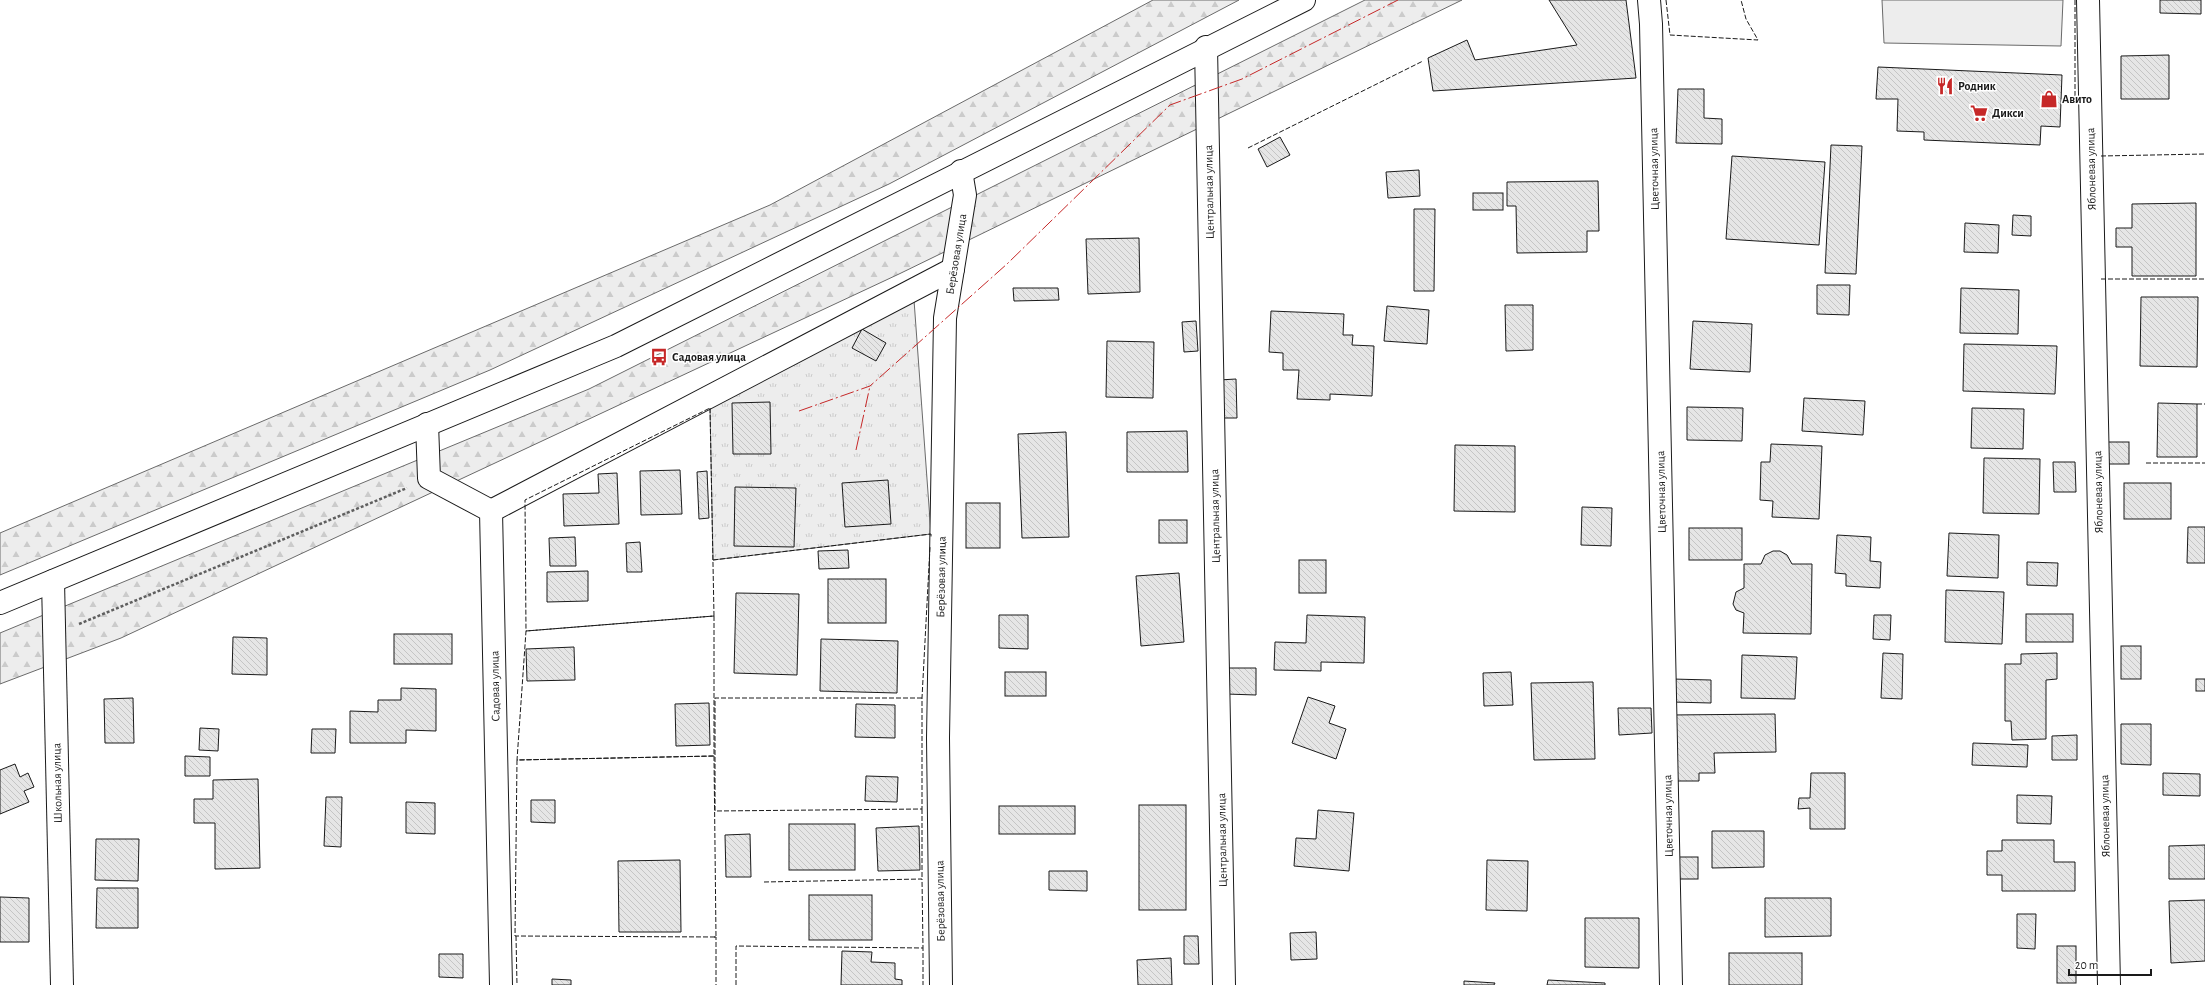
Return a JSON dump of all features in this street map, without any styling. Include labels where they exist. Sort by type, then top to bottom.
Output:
[{"type":"street","points":[[0,603],[616,346],[961,171],[1304,0]]},
{"type":"street","name":"Цветочная улица","points":[[1649,0],[1652,32],[1672,985]]},
{"type":"street","name":"Яблоневая улица","points":[[2088,0],[2109,985]]},
{"type":"street","name":"Центральная улица","points":[[1206,48],[1224,985]]},
{"type":"street","name":"Берёзовая улица","points":[[941,985],[938,738],[945,318],[965,195],[961,171]]},
{"type":"street","points":[[427,424],[429,478],[491,511],[953,269]]},
{"type":"street","name":"Садовая улица","points":[[491,511],[501,985]]},
{"type":"street","name":"Школьная улица","points":[[53,581],[62,985]]},
{"type":"path","points":[[54,635],[429,478]]},
{"type":"green space","points":[[1153,0],[1239,0],[889,184],[490,370],[0,575],[0,533],[770,205]]},
{"type":"green space","points":[[1365,0],[1462,0],[899,274],[121,638],[0,684],[0,633],[589,389]]},
{"type":"green space","points":[[914,300],[931,534],[713,560],[710,408]]},
{"type":"shaded area","points":[[1882,0],[2063,0],[2061,46],[1884,43]]},
{"type":"building","points":[[1549,0],[1626,0],[1636,78],[1433,91],[1428,58],[1467,40],[1475,60],[1577,45]]},
{"type":"building","points":[[2160,0],[2201,0],[2201,14],[2160,13]]},
{"type":"building","points":[[2169,55],[2169,99],[2121,99],[2121,56]]},
{"type":"building","name":"Дикси","points":[[1878,67],[2062,75],[2060,127],[2041,126],[2040,145],[1924,140],[1924,132],[1897,131],[1898,99],[1876,99]]},
{"type":"building","points":[[1678,89],[1704,89],[1704,118],[1722,119],[1722,144],[1676,143]]},
{"type":"building","points":[[1280,137],[1290,155],[1267,167],[1258,149]]},
{"type":"building","points":[[1831,145],[1862,146],[1856,274],[1825,273]]},
{"type":"building","points":[[1732,156],[1825,162],[1819,245],[1726,239]]},
{"type":"building","points":[[1419,170],[1420,196],[1388,198],[1386,172]]},
{"type":"building","points":[[1598,181],[1599,231],[1587,231],[1587,252],[1517,253],[1516,206],[1507,206],[1507,182]]},
{"type":"building","points":[[1473,193],[1503,193],[1503,210],[1473,210]]},
{"type":"building","points":[[2196,203],[2196,276],[2132,276],[2132,247],[2116,247],[2116,228],[2132,228],[2132,204]]},
{"type":"building","points":[[1414,209],[1435,209],[1434,291],[1414,291]]},
{"type":"building","points":[[2013,215],[2031,216],[2031,236],[2012,235]]},
{"type":"building","points":[[1965,223],[1999,225],[1998,253],[1964,252]]},
{"type":"building","points":[[1139,238],[1140,292],[1088,294],[1086,239]]},
{"type":"building","points":[[1817,285],[1850,285],[1849,315],[1817,314]]},
{"type":"building","points":[[1013,288],[1058,288],[1059,300],[1014,301]]},
{"type":"building","points":[[1961,288],[2019,290],[2018,334],[1960,333]]},
{"type":"building","points":[[2141,297],[2198,297],[2197,367],[2140,366]]},
{"type":"building","points":[[1505,305],[1533,305],[1533,350],[1506,351]]},
{"type":"building","points":[[1387,306],[1429,310],[1427,344],[1384,341]]},
{"type":"building","points":[[1271,311],[1344,314],[1343,335],[1353,335],[1352,345],[1374,346],[1372,396],[1330,394],[1330,400],[1297,399],[1299,370],[1283,370],[1283,353],[1269,352]]},
{"type":"building","points":[[1196,321],[1198,351],[1184,352],[1182,322]]},
{"type":"building","points":[[1693,321],[1752,324],[1750,372],[1690,369]]},
{"type":"building","points":[[862,329],[886,343],[876,361],[852,348]]},
{"type":"building","points":[[1107,341],[1154,342],[1153,398],[1106,397]]},
{"type":"building","points":[[1964,344],[2057,346],[2055,394],[1963,391]]},
{"type":"building","points":[[1236,379],[1237,418],[1220,418],[1219,380]]},
{"type":"building","points":[[1804,398],[1865,401],[1863,435],[1802,431]]},
{"type":"building","points":[[770,402],[771,454],[733,454],[732,403]]},
{"type":"building","points":[[2158,403],[2197,404],[2197,457],[2157,457]]},
{"type":"building","points":[[1687,407],[1743,408],[1742,441],[1687,440]]},
{"type":"building","points":[[1972,408],[2024,409],[2023,449],[1971,448]]},
{"type":"building","points":[[1187,431],[1188,472],[1127,472],[1127,432]]},
{"type":"building","points":[[1066,432],[1069,537],[1022,538],[1018,434]]},
{"type":"building","points":[[2101,442],[2129,442],[2129,464],[2101,464]]},
{"type":"building","points":[[1771,444],[1822,446],[1819,519],[1772,517],[1773,501],[1760,500],[1761,462],[1770,462]]},
{"type":"building","points":[[1455,445],[1515,446],[1515,512],[1454,511]]},
{"type":"building","points":[[1984,458],[2040,459],[2039,514],[1983,513]]},
{"type":"building","points":[[2053,462],[2075,462],[2076,492],[2054,492]]},
{"type":"building","points":[[680,470],[682,514],[641,515],[640,471]]},
{"type":"building","points":[[707,471],[709,518],[699,519],[697,472]]},
{"type":"building","points":[[617,473],[619,524],[564,526],[563,494],[599,493],[598,474]]},
{"type":"building","points":[[888,480],[891,524],[845,527],[842,483]]},
{"type":"building","points":[[2124,483],[2171,483],[2171,519],[2124,519]]},
{"type":"building","points":[[735,487],[796,488],[794,547],[734,546]]},
{"type":"building","points":[[966,503],[1000,503],[1000,548],[966,548]]},
{"type":"building","points":[[1582,507],[1612,508],[1611,546],[1581,545]]},
{"type":"building","points":[[1159,520],[1187,520],[1187,543],[1159,543]]},
{"type":"building","points":[[2188,527],[2205,527],[2205,563],[2187,563]]},
{"type":"building","points":[[1689,528],[1742,528],[1742,560],[1689,560]]},
{"type":"building","points":[[1949,533],[1999,535],[1998,578],[1947,576]]},
{"type":"building","points":[[1837,535],[1871,537],[1870,561],[1881,562],[1880,588],[1846,586],[1846,574],[1835,573]]},
{"type":"building","points":[[575,537],[576,566],[550,566],[549,538]]},
{"type":"building","points":[[640,542],[642,572],[627,572],[626,543]]},
{"type":"building","points":[[848,550],[849,568],[819,569],[818,551]]},
{"type":"building","points":[[1773,551],[1780,551],[1787,555],[1792,564],[1812,564],[1811,634],[1743,633],[1744,613],[1736,610],[1733,604],[1736,592],[1744,588],[1744,564],[1761,564],[1765,555]]},
{"type":"building","points":[[1299,560],[1326,560],[1326,593],[1299,593]]},
{"type":"building","points":[[2027,562],[2058,563],[2057,586],[2027,585]]},
{"type":"building","points":[[588,571],[588,601],[547,602],[547,572]]},
{"type":"building","points":[[1179,573],[1184,642],[1141,646],[1136,576]]},
{"type":"building","points":[[828,579],[886,579],[886,623],[828,623]]},
{"type":"building","points":[[1946,590],[2004,592],[2002,644],[1945,642]]},
{"type":"building","points":[[736,593],[799,594],[797,675],[734,673]]},
{"type":"building","points":[[2026,614],[2073,614],[2073,642],[2026,642]]},
{"type":"building","points":[[999,615],[1028,615],[1028,649],[999,648]]},
{"type":"building","points":[[1307,615],[1365,617],[1364,663],[1321,662],[1321,671],[1274,670],[1275,642],[1306,643]]},
{"type":"building","points":[[1874,615],[1891,615],[1890,640],[1873,639]]},
{"type":"building","points":[[394,634],[452,634],[452,664],[394,664]]},
{"type":"building","points":[[233,637],[267,638],[267,675],[232,674]]},
{"type":"building","points":[[821,639],[898,641],[897,693],[820,691]]},
{"type":"building","points":[[2121,646],[2141,646],[2141,679],[2121,679]]},
{"type":"building","points":[[574,647],[575,680],[527,681],[526,649]]},
{"type":"building","points":[[1883,653],[1903,654],[1902,699],[1881,698]]},
{"type":"building","points":[[2057,653],[2057,679],[2046,680],[2046,739],[2012,740],[2011,721],[2005,721],[2005,664],[2021,664],[2021,654]]},
{"type":"building","points":[[1742,655],[1797,657],[1795,699],[1741,698]]},
{"type":"building","points":[[1226,668],[1256,668],[1256,695],[1226,694]]},
{"type":"building","points":[[1005,672],[1046,672],[1046,696],[1005,696]]},
{"type":"building","points":[[1511,672],[1513,705],[1484,706],[1483,673]]},
{"type":"building","points":[[1672,679],[1711,680],[1711,703],[1672,702]]},
{"type":"building","points":[[2196,679],[2205,679],[2205,691],[2196,691]]},
{"type":"building","points":[[1593,682],[1595,759],[1534,760],[1531,683]]},
{"type":"building","points":[[401,688],[436,689],[436,731],[406,730],[406,743],[350,743],[350,711],[378,712],[378,700],[401,700]]},
{"type":"building","points":[[1308,697],[1335,706],[1329,723],[1346,729],[1336,759],[1292,743]]},
{"type":"building","points":[[133,698],[134,743],[105,743],[104,699]]},
{"type":"building","points":[[709,703],[710,745],[676,746],[675,704]]},
{"type":"building","points":[[856,704],[895,705],[895,738],[855,737]]},
{"type":"building","points":[[1618,708],[1651,708],[1652,733],[1619,735]]},
{"type":"building","points":[[1775,714],[1776,752],[1714,753],[1715,773],[1699,773],[1699,781],[1672,781],[1671,715]]},
{"type":"building","points":[[2121,724],[2151,724],[2151,765],[2121,764]]},
{"type":"building","points":[[200,728],[219,729],[218,751],[199,750]]},
{"type":"building","points":[[312,729],[336,729],[335,753],[311,753]]},
{"type":"building","points":[[2077,735],[2077,760],[2052,760],[2052,736]]},
{"type":"building","points":[[1973,743],[2028,745],[2027,767],[1972,765]]},
{"type":"building","points":[[185,756],[210,757],[210,776],[185,776]]},
{"type":"building","points":[[15,764],[20,777],[28,773],[34,787],[24,791],[29,802],[0,814],[0,770]]},
{"type":"building","points":[[1811,773],[1845,773],[1845,829],[1810,829],[1810,808],[1798,809],[1799,798],[1810,798]]},
{"type":"building","points":[[2163,773],[2200,774],[2200,796],[2163,795]]},
{"type":"building","points":[[866,776],[898,777],[897,802],[865,801]]},
{"type":"building","points":[[258,779],[260,868],[215,869],[215,823],[194,823],[194,799],[213,799],[213,780]]},
{"type":"building","points":[[2017,795],[2052,796],[2051,824],[2017,823]]},
{"type":"building","points":[[326,797],[342,797],[341,847],[324,846]]},
{"type":"building","points":[[531,800],[555,800],[555,823],[531,822]]},
{"type":"building","points":[[406,802],[435,803],[435,834],[406,833]]},
{"type":"building","points":[[1139,805],[1186,805],[1186,910],[1139,910]]},
{"type":"building","points":[[999,806],[1075,806],[1075,834],[999,834]]},
{"type":"building","points":[[1318,810],[1354,813],[1349,871],[1294,866],[1296,838],[1316,839]]},
{"type":"building","points":[[789,824],[855,824],[855,870],[789,870]]},
{"type":"building","points":[[919,826],[920,870],[878,871],[876,828]]},
{"type":"building","points":[[1712,831],[1764,831],[1764,867],[1712,868]]},
{"type":"building","points":[[750,834],[751,877],[726,877],[725,835]]},
{"type":"building","points":[[96,839],[139,839],[138,881],[95,880]]},
{"type":"building","points":[[2002,840],[2054,840],[2054,862],[2075,862],[2075,891],[2002,891],[2002,875],[1987,875],[1987,851],[2002,851]]},
{"type":"building","points":[[2205,845],[2205,879],[2169,879],[2169,846]]},
{"type":"building","points":[[1673,857],[1698,857],[1698,879],[1673,879]]},
{"type":"building","points":[[680,860],[681,932],[619,932],[618,861]]},
{"type":"building","points":[[1487,860],[1528,861],[1527,911],[1486,910]]},
{"type":"building","points":[[1049,871],[1087,871],[1087,891],[1049,890]]},
{"type":"building","points":[[97,888],[138,888],[138,928],[96,928]]},
{"type":"building","points":[[809,895],[872,895],[872,940],[809,940]]},
{"type":"building","points":[[0,897],[29,898],[29,942],[0,942]]},
{"type":"building","points":[[1765,898],[1831,898],[1831,936],[1765,937]]},
{"type":"building","points":[[2205,900],[2205,961],[2171,963],[2169,901]]},
{"type":"building","points":[[2017,914],[2036,914],[2035,949],[2017,948]]},
{"type":"building","points":[[1585,918],[1639,918],[1639,968],[1585,967]]},
{"type":"building","points":[[1316,932],[1317,959],[1291,960],[1290,933]]},
{"type":"building","points":[[1184,936],[1198,936],[1199,964],[1184,964]]},
{"type":"building","points":[[2057,946],[2076,946],[2076,983],[2057,983]]},
{"type":"building","points":[[842,951],[872,952],[871,962],[895,963],[895,979],[902,980],[902,985],[841,985]]},
{"type":"building","points":[[1729,953],[1802,953],[1802,985],[1729,985]]},
{"type":"building","points":[[439,954],[463,954],[463,978],[439,977]]},
{"type":"building","points":[[1171,958],[1172,985],[1138,985],[1137,960]]},
{"type":"building","points":[[552,979],[571,980],[571,985],[552,985]]},
{"type":"building","points":[[1548,980],[1605,983],[1605,985],[1547,985]]},
{"type":"building","points":[[1464,981],[1495,983],[1494,985],[1464,985]]},
{"type":"fence","points":[[1666,0],[1670,35],[1758,40],[1746,19],[1741,0]]},
{"type":"fence","points":[[2075,0],[2075,96]]},
{"type":"fence","points":[[1248,148],[1423,61]]},
{"type":"fence","points":[[2101,156],[2205,154]]},
{"type":"fence","points":[[2101,279],[2205,279]]},
{"type":"fence","points":[[2197,404],[2205,404]]},
{"type":"fence","points":[[710,408],[714,616],[526,631],[525,500],[710,408]]},
{"type":"fence","points":[[2146,463],[2205,463]]},
{"type":"fence","points":[[713,560],[931,534],[931,537]]},
{"type":"fence","points":[[922,698],[715,698],[715,811],[922,809],[922,698],[930,547]]},
{"type":"fence","points":[[714,616],[714,756],[517,760],[526,631],[714,616]]},
{"type":"fence","points":[[714,756],[716,937],[515,936],[517,760],[714,756]]},
{"type":"fence","points":[[922,809],[922,879]]},
{"type":"fence","points":[[764,882],[922,879],[923,948]]},
{"type":"fence","points":[[516,936],[517,985]]},
{"type":"fence","points":[[714,937],[716,937],[716,985]]},
{"type":"fence","points":[[736,985],[736,946],[923,948],[923,985]]},
{"type":"power","points":[[799,411],[870,386],[1007,264],[1170,105],[1242,79],[1398,0]]},
{"type":"power","points":[[856,450],[870,386]]},
{"type":"place","name":"Родник","points":[[1945,86]]},
{"type":"place","name":"Авито","points":[[2049,99]]},
{"type":"place","name":"Дикси","points":[[1979,113]]},
{"type":"place","name":"Садовая улица","points":[[659,357]]}]
